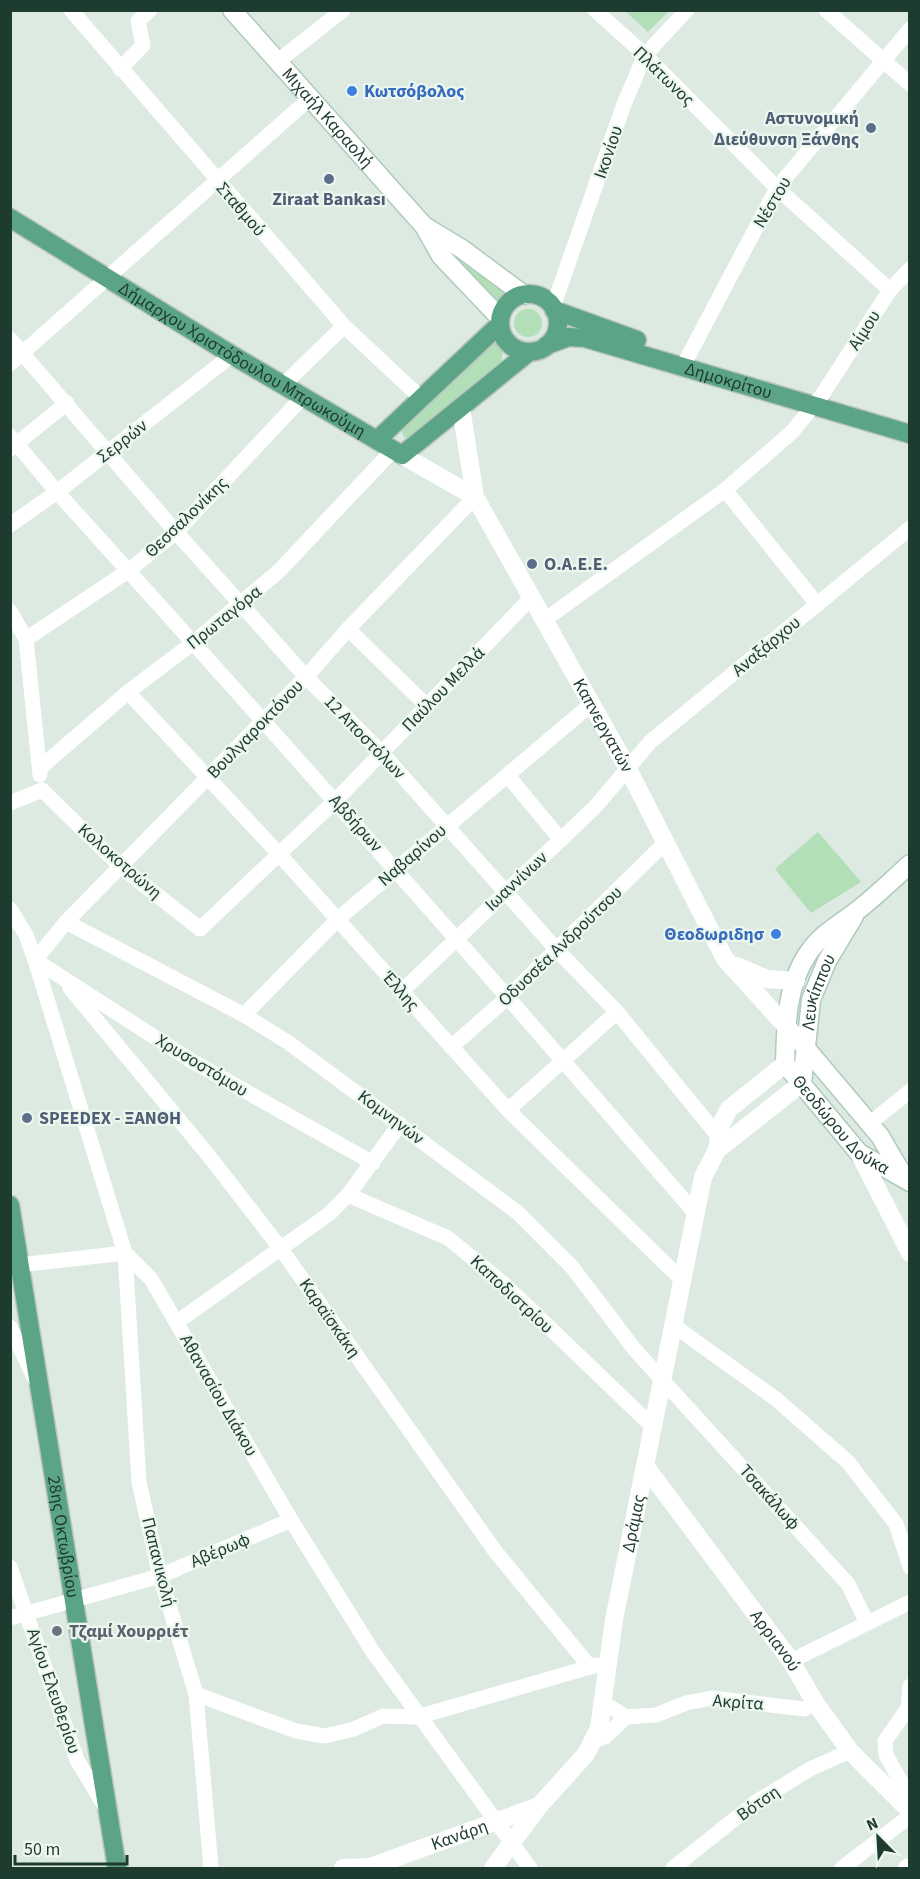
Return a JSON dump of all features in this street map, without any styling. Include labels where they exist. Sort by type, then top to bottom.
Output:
[{"type":"main road","name":"Δήμαρχου Χριστόδουλου Μπρωκούμη","points":[[10,219],[108,277],[282,386],[398,452]]},
{"type":"main road","points":[[377,440],[500,321],[508,303],[524,295],[540,297],[553,308],[557,329],[547,345],[529,352],[461,408],[398,452]]},
{"type":"main road","name":"Δημοκρίτου","points":[[553,308],[686,360],[818,400],[909,434]]},
{"type":"main road","points":[[500,321],[506,341],[512,347],[529,352]]},
{"type":"main road","name":"Δημοκρίτου","points":[[547,345],[569,337],[585,338],[686,360]]},
{"type":"main road","name":"Δημοκρίτου","points":[[818,400],[909,421]]},
{"type":"main road","name":"28ης Οκτωβρίου","points":[[10,1205],[15,1266],[39,1387],[117,1869]]},
{"type":"street","name":"Σταθμού","points":[[71,10],[215,180],[344,326],[421,398]]},
{"type":"street","points":[[120,69],[143,45],[138,21],[150,10]]},
{"type":"street","name":"Μιχαήλ Καραολή","points":[[232,10],[424,226],[441,256],[500,321]]},
{"type":"street","points":[[277,62],[343,10]]},
{"type":"street","name":"Πλάτωνος","points":[[595,10],[645,55],[777,188],[890,290]]},
{"type":"street","name":"Ικονίου","points":[[553,308],[624,104],[645,55],[687,10]]},
{"type":"street","points":[[826,10],[909,84]]},
{"type":"street","name":"Νέστου","points":[[686,360],[777,188],[909,29]]},
{"type":"street","points":[[10,364],[309,99]]},
{"type":"street","name":"Μιχαήλ Καραολή","points":[[424,226],[462,249],[524,295]]},
{"type":"street","name":"Αίμου","points":[[818,400],[890,290],[909,269]]},
{"type":"street","points":[[282,386],[344,326]]},
{"type":"street","name":"12 Αποστόλων","points":[[10,339],[109,450],[176,532],[306,677],[381,752],[557,950],[617,1012],[718,1144]]},
{"type":"street","name":"Σερρών","points":[[10,525],[57,492],[232,355]]},
{"type":"street","name":"Θεσσαλονίκης","points":[[26,639],[128,571],[176,532],[302,398]]},
{"type":"street","points":[[543,621],[726,490],[792,432],[818,400]]},
{"type":"street","points":[[13,443],[67,402]]},
{"type":"street","points":[[461,408],[475,497]]},
{"type":"street","name":"Αβδήρων","points":[[13,443],[336,800],[696,1214]]},
{"type":"street","name":"Δήμαρχου Χριστόδουλου Μπρωκούμη","points":[[398,452],[475,497]]},
{"type":"street","name":"Πρωταγόρα","points":[[39,768],[128,692],[242,604],[279,571],[398,452]]},
{"type":"street","points":[[726,490],[817,604]]},
{"type":"street","name":"Καπνεργατών","points":[[475,497],[530,599],[628,769],[725,959],[804,1046]]},
{"type":"street","name":"Βουλγαροκτόνου","points":[[35,960],[66,922],[207,780],[475,497]]},
{"type":"street","name":"Αναξάρχου","points":[[628,769],[650,742],[909,528]]},
{"type":"street","name":"Παύλου Μελλά","points":[[200,929],[336,800],[530,599]]},
{"type":"street","points":[[10,611],[26,639],[42,790],[10,802]]},
{"type":"street","points":[[348,629],[427,706]]},
{"type":"street","name":"Έλλης","points":[[128,692],[207,780],[279,854],[508,1110],[683,1281]]},
{"type":"street","name":"Ναβαρίνου","points":[[244,1016],[338,919],[590,705]]},
{"type":"street","name":"Ιωαννίνων","points":[[402,991],[505,890],[596,806],[628,769]]},
{"type":"street","points":[[508,776],[561,840]]},
{"type":"street","name":"Κολοκοτρώνη","points":[[42,790],[120,866],[200,929]]},
{"type":"street","name":"Οδυσσέα Ανδρούτσου","points":[[451,1047],[507,998],[666,842]]},
{"type":"street","name":"Λευκίππου","points":[[785,1064],[786,1026],[796,981],[808,952],[827,932],[858,910],[909,864]]},
{"type":"street","name":"Αθανασίου Διάκου","points":[[10,909],[26,935],[35,960],[125,1253],[151,1279],[291,1520],[367,1643],[417,1716],[530,1869]]},
{"type":"street","name":"Λευκίππου","points":[[801,1083],[807,1017],[820,974],[858,910]]},
{"type":"street","name":"Κομνηνών","points":[[66,922],[244,1016],[333,1074],[517,1212],[572,1267],[635,1350],[663,1379]]},
{"type":"street","points":[[725,959],[753,975],[767,979],[796,981]]},
{"type":"street","name":"Χρυσοστόμου","points":[[35,960],[190,1060],[373,1163]]},
{"type":"street","name":"Καραϊσκάκη","points":[[61,977],[209,1156],[280,1249],[495,1551],[590,1667]]},
{"type":"street","points":[[508,1110],[562,1059],[617,1012]]},
{"type":"street","name":"Θεοδώρου Δούκα","points":[[804,1046],[870,1124],[907,1180]]},
{"type":"street","name":"Θεοδώρου Δούκα","points":[[785,1064],[859,1153],[907,1180]]},
{"type":"street","name":"Δράμας","points":[[493,1869],[539,1806],[582,1759],[594,1741],[604,1702],[614,1620],[703,1178],[718,1144],[721,1124],[729,1109],[785,1064]]},
{"type":"street","name":"Δράμας","points":[[718,1144],[801,1083]]},
{"type":"street","points":[[870,1124],[909,1092]]},
{"type":"street","points":[[177,1322],[329,1214],[348,1195],[400,1124]]},
{"type":"street","points":[[859,1153],[909,1253]]},
{"type":"street","name":"Καποδιστρίου","points":[[348,1195],[448,1238],[505,1285],[653,1427]]},
{"type":"street","points":[[15,1266],[125,1253]]},
{"type":"street","name":"Παπανικολή","points":[[125,1253],[140,1482],[160,1575],[195,1694],[211,1869]]},
{"type":"street","points":[[673,1325],[776,1399],[848,1462],[896,1524],[909,1567]]},
{"type":"street","points":[[10,1327],[39,1387]]},
{"type":"street","name":"Τσακάλωφ","points":[[663,1379],[848,1584],[867,1623]]},
{"type":"street","name":"Αρριανού","points":[[645,1466],[791,1661],[816,1704],[850,1751],[909,1811]]},
{"type":"street","name":"Αβέρωφ","points":[[10,1618],[160,1575],[291,1520]]},
{"type":"street","name":"Αγίου Ελευθερίου","points":[[10,1567],[28,1613],[77,1760],[107,1810]]},
{"type":"street","points":[[791,1661],[909,1602]]},
{"type":"street","points":[[195,1694],[296,1731],[325,1736],[354,1729],[383,1716],[417,1716],[609,1662]]},
{"type":"street","points":[[909,1686],[908,1708],[885,1741],[886,1755],[905,1789],[909,1804]]},
{"type":"street","name":"Ακρίτα","points":[[626,1717],[656,1715],[686,1703],[712,1698],[804,1708],[816,1704]]},
{"type":"street","points":[[594,1741],[605,1737],[626,1717],[604,1702]]},
{"type":"street","name":"Βότση","points":[[673,1869],[756,1802],[810,1769],[850,1751]]},
{"type":"street","name":"Κανάρη","points":[[343,1869],[370,1867],[539,1806]]},
{"type":"street","points":[[842,1869],[909,1816]]},
{"type":"green space","points":[[625,11],[669,11],[648,32]]},
{"type":"green space","points":[[452,256],[506,292],[493,304]]},
{"type":"green space","points":[[528,309],[538,313],[542,323],[538,333],[528,337],[518,333],[514,323],[518,313]]},
{"type":"green space","points":[[491,342],[498,344],[503,351],[501,362],[420,438],[404,437],[401,430]]},
{"type":"green space","points":[[818,832],[861,882],[811,913],[775,869]]},
{"type":"place","name":"Κωτσόβολος","points":[[352,91]]},
{"type":"place","name":"Αστυνομική Διεύθυνση Ξάνθης","points":[[871,128]]},
{"type":"place","name":"Ziraat Bankası","points":[[329,179]]},
{"type":"place","name":"Ο.Α.Ε.Ε.","points":[[532,564]]},
{"type":"place","name":"Θεοδωριδησ","points":[[776,934]]},
{"type":"place","name":"SPEEDEX - ΞΑΝΘΗ","points":[[27,1118]]},
{"type":"place","name":"Τζαμί Χουρριέτ","points":[[57,1631]]}]
